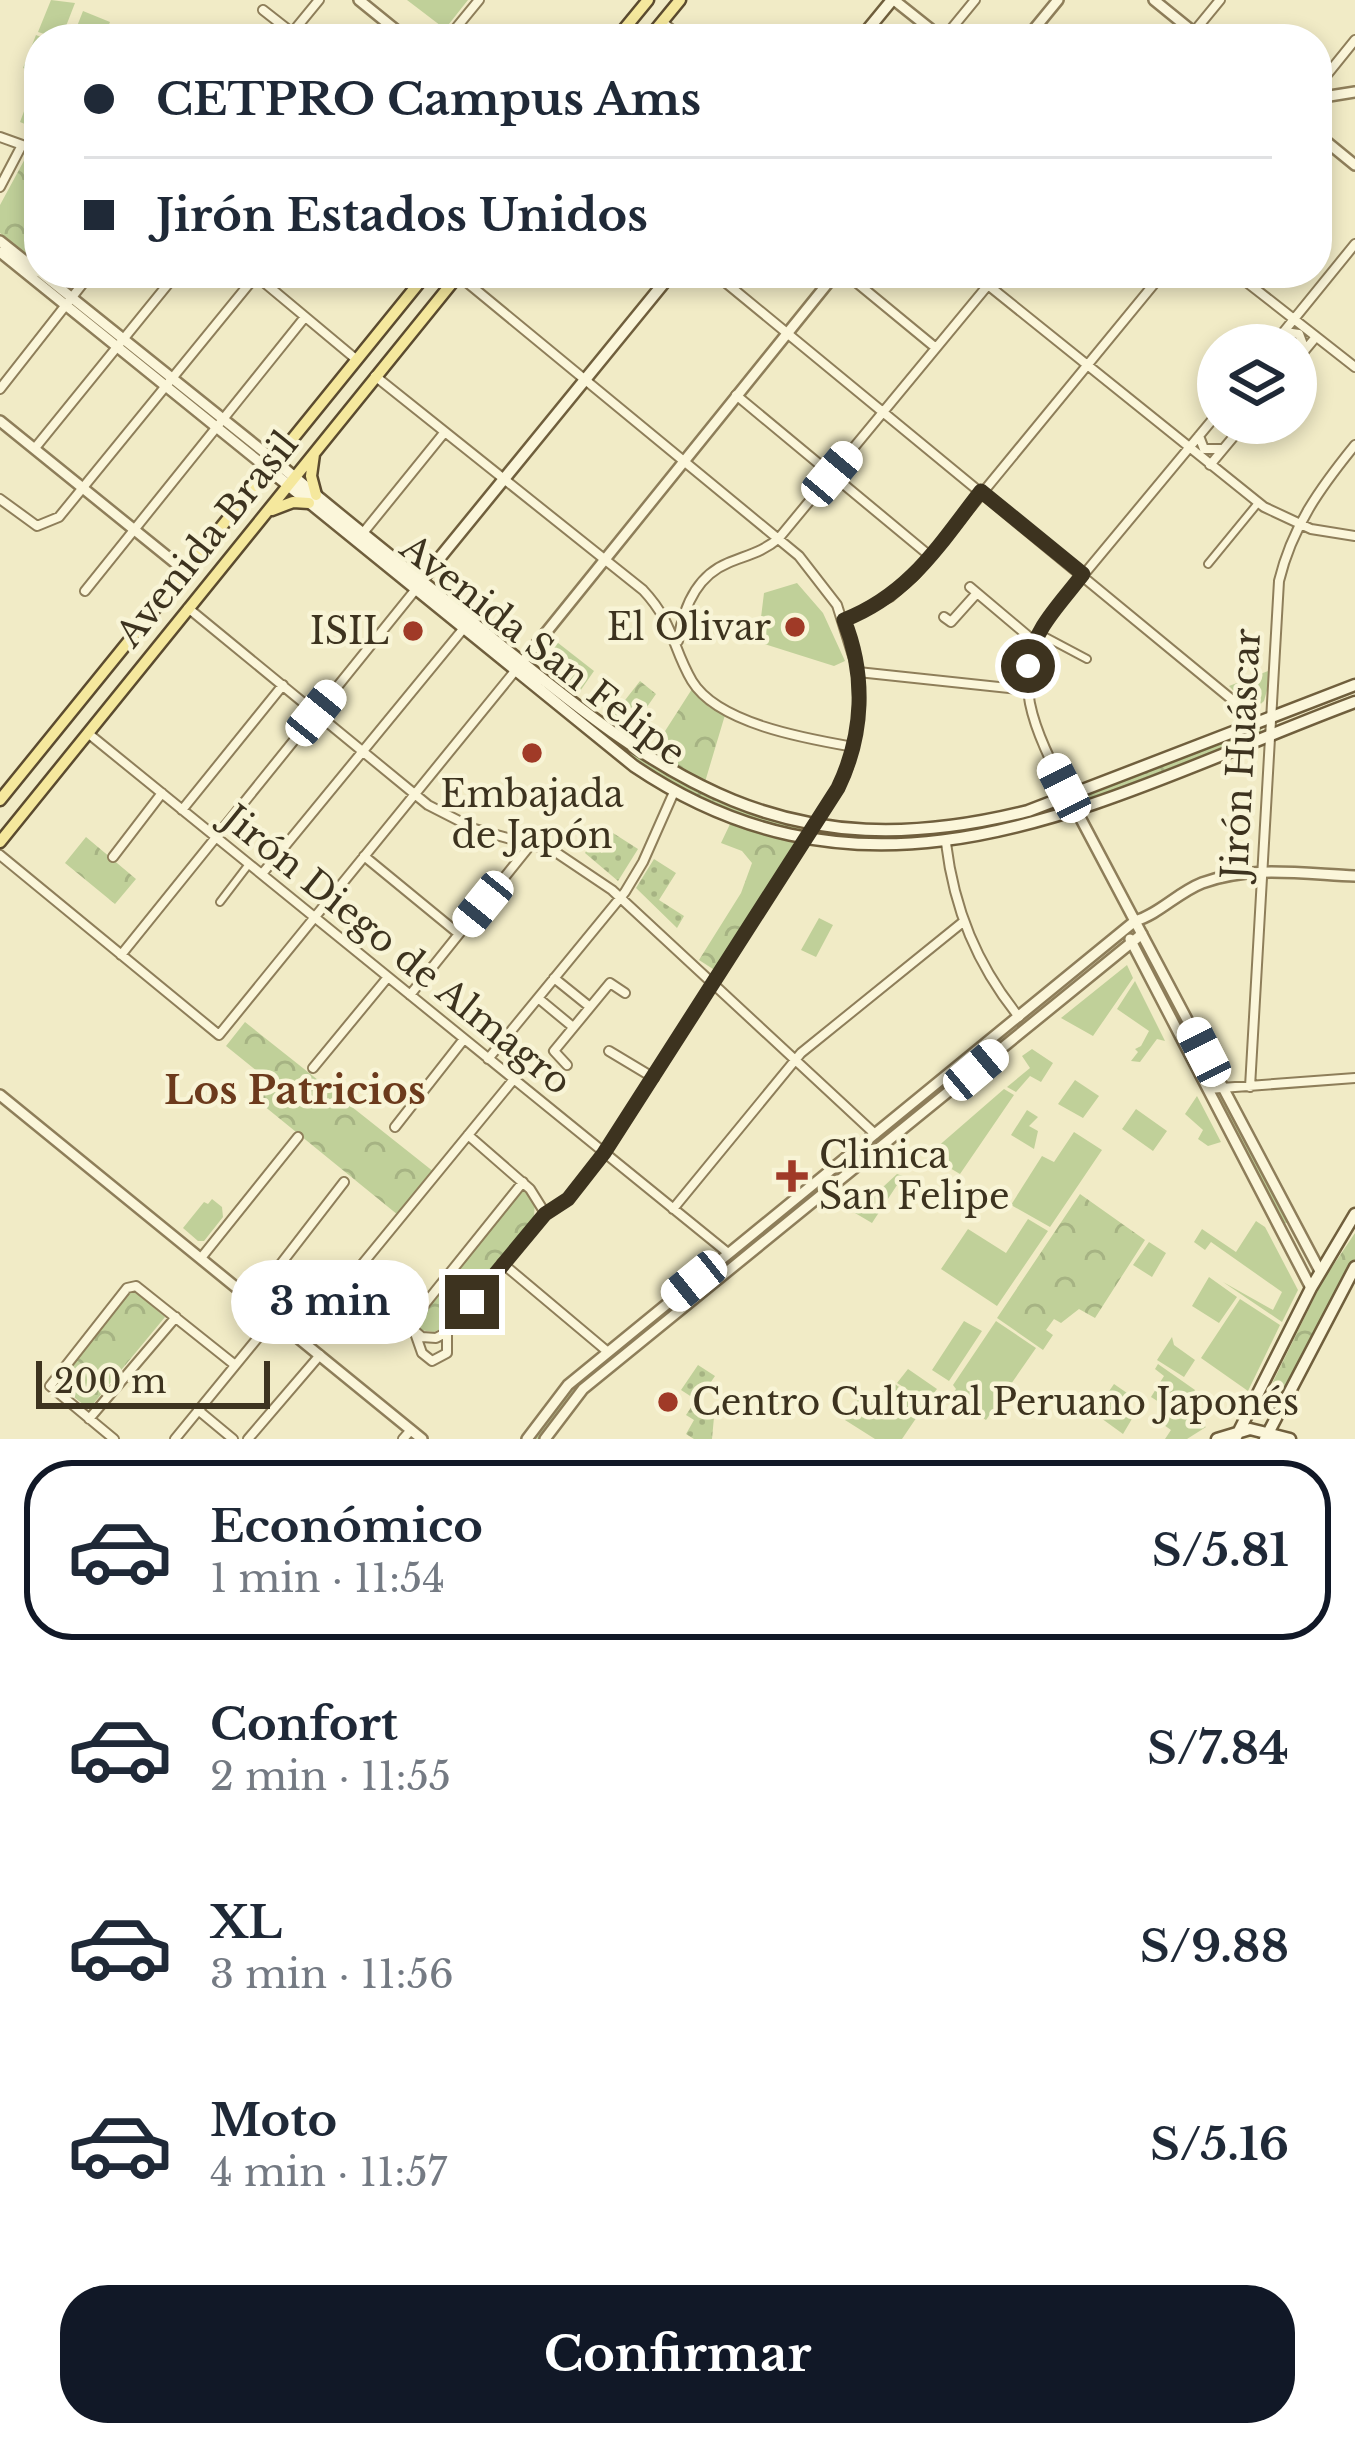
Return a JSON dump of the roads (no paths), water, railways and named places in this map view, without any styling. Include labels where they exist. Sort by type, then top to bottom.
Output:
[{"type":"main road","points":[[662,22],[680,0]]},
{"type":"main road","points":[[873,24],[893,0]]},
{"type":"main road","name":"Avenida Brasil","points":[[0,800],[416,288]]},
{"type":"main road","name":"Avenida Brasil","points":[[0,842],[448,288]]},
{"type":"main road","points":[[418,584],[660,288]]},
{"type":"main road","points":[[264,515],[285,504],[313,499],[315,451]]},
{"type":"main road","name":"Avenida San Felipe","points":[[270,464],[634,766],[674,792],[735,819],[808,838],[883,845],[946,842],[1010,831],[1355,702]]},
{"type":"main road","name":"Avenida San Felipe","points":[[313,499],[363,533],[464,628],[667,770],[726,798],[817,825],[866,831],[926,830],[1014,815],[1355,685]]},
{"type":"main road","points":[[1238,1434],[1310,1288],[1355,1214]]},
{"type":"main road","points":[[1268,1435],[1355,1267]]},
{"type":"main road","points":[[1217,1439],[1238,1434],[1290,1439]]},
{"type":"street","points":[[359,0],[389,24]]},
{"type":"street","points":[[459,24],[479,0]]},
{"type":"street","points":[[893,0],[924,24]]},
{"type":"street","points":[[955,24],[975,0]]},
{"type":"street","points":[[1038,24],[1058,0]]},
{"type":"street","points":[[1154,0],[1181,24]]},
{"type":"street","points":[[263,10],[279,24]]},
{"type":"street","points":[[1332,68],[1355,40]]},
{"type":"street","points":[[0,137],[22,145],[0,187]]},
{"type":"street","points":[[0,241],[24,260]]},
{"type":"street","points":[[1332,272],[1355,244]]},
{"type":"street","points":[[51,288],[270,464]]},
{"type":"street","points":[[56,288],[69,301]]},
{"type":"street","points":[[0,389],[80,288]]},
{"type":"street","points":[[35,448],[165,288]]},
{"type":"street","points":[[0,499],[31,524],[45,525],[59,517],[245,288]]},
{"type":"street","points":[[272,288],[357,360]]},
{"type":"street","points":[[351,1277],[429,1339],[447,1332],[545,1214],[568,1199],[654,1078],[817,825],[854,747],[860,707],[858,671],[844,620],[811,568],[476,288]]},
{"type":"street","points":[[733,288],[1264,720]]},
{"type":"street","points":[[0,855],[219,1035],[824,288]]},
{"type":"street","points":[[863,288],[936,348]]},
{"type":"street","points":[[678,642],[692,595],[710,573],[779,538],[986,288]]},
{"type":"street","points":[[992,288],[1258,503],[1298,524],[1355,536]]},
{"type":"street","points":[[844,620],[890,597],[930,556],[1150,288]]},
{"type":"street","points":[[1253,288],[1298,324]]},
{"type":"street","points":[[1290,324],[1319,288]]},
{"type":"street","points":[[85,591],[305,317]]},
{"type":"street","points":[[1317,339],[1355,367]]},
{"type":"street","points":[[376,376],[651,599],[678,642],[695,686],[725,709],[797,736],[854,747]]},
{"type":"street","points":[[736,394],[930,556]]},
{"type":"street","points":[[0,421],[184,570]]},
{"type":"street","points":[[363,533],[444,433]]},
{"type":"street","points":[[1197,437],[1036,637],[1027,691],[1037,734],[1130,925],[1131,942],[1310,1288]]},
{"type":"street","points":[[1202,444],[1204,449],[1222,449]]},
{"type":"street","points":[[1210,465],[1226,444]]},
{"type":"street","name":"Jirón Huáscar","points":[[1250,1087],[1268,734],[1264,720],[1279,581],[1298,524],[1355,445]]},
{"type":"street","points":[[1208,563],[1258,503]]},
{"type":"street","points":[[121,955],[418,584]]},
{"type":"street","points":[[944,617],[951,622],[974,590],[1036,637],[1087,659]]},
{"type":"street","points":[[188,608],[414,795],[475,830],[532,843],[569,859],[620,897],[875,1134]]},
{"type":"street","points":[[262,874],[464,628]]},
{"type":"street","points":[[858,671],[1027,691]]},
{"type":"street","points":[[182,810],[283,685]]},
{"type":"street","name":"Jirón Diego de Almagro","points":[[89,734],[728,1253]]},
{"type":"street","points":[[488,1059],[620,897],[644,862],[674,792]]},
{"type":"street","points":[[112,857],[162,794]]},
{"type":"street","points":[[946,842],[963,922],[992,982],[1018,1017]]},
{"type":"street","points":[[410,995],[532,843]]},
{"type":"street","points":[[364,856],[459,934]]},
{"type":"street","points":[[220,902],[249,864]]},
{"type":"street","points":[[545,1439],[575,1396],[674,1315],[875,1134],[1130,925],[1203,883],[1262,872],[1355,876]]},
{"type":"street","points":[[674,1209],[795,1060],[963,922]]},
{"type":"street","points":[[1130,925],[1142,934],[1320,1271]]},
{"type":"street","points":[[527,1439],[563,1390],[663,1306],[949,1092],[1142,934]]},
{"type":"street","points":[[313,1068],[388,977]]},
{"type":"street","points":[[554,978],[590,1007]]},
{"type":"street","points":[[566,1065],[553,1053],[573,1027],[610,982],[625,993]]},
{"type":"street","points":[[1159,995],[1171,988]]},
{"type":"street","points":[[538,998],[573,1027]]},
{"type":"street","points":[[394,1126],[464,1039]]},
{"type":"street","points":[[609,1051],[654,1078]]},
{"type":"street","points":[[946,1076],[949,1092]]},
{"type":"street","points":[[1208,1089],[1355,1078]]},
{"type":"street","points":[[301,1339],[514,1079]]},
{"type":"street","points":[[935,1085],[949,1092]]},
{"type":"street","points":[[0,1095],[301,1339],[406,1434],[422,1439]]},
{"type":"street","points":[[468,1135],[523,1182],[545,1214]]},
{"type":"street","points":[[201,1258],[298,1137]]},
{"type":"street","points":[[253,1300],[344,1182]]},
{"type":"street","points":[[411,1328],[523,1182]]},
{"type":"street","points":[[1282,1232],[1295,1226]]},
{"type":"street","points":[[502,1263],[608,1352]]},
{"type":"street","points":[[115,1439],[50,1386],[131,1286],[236,1365]]},
{"type":"street","points":[[663,1306],[674,1315]]},
{"type":"street","points":[[89,1419],[176,1317]]},
{"type":"street","points":[[175,1439],[274,1318]]},
{"type":"street","points":[[411,1328],[422,1353],[432,1361],[447,1353],[447,1332]]},
{"type":"street","points":[[248,1439],[320,1355]]},
{"type":"street","points":[[198,1410],[233,1439]]},
{"type":"place","name":"El Olivar","points":[[795,627]]},
{"type":"place","name":"ISIL","points":[[413,631]]},
{"type":"place","name":"Embajada de Japón","points":[[532,753]]},
{"type":"place","name":"Clinica San Felipe","points":[[792,1176]]},
{"type":"place","name":"Centro Cultural Peruano Japonés","points":[[668,1402]]},
{"type":"district","name":"Los Patricios","points":[[295,1090]]}]
